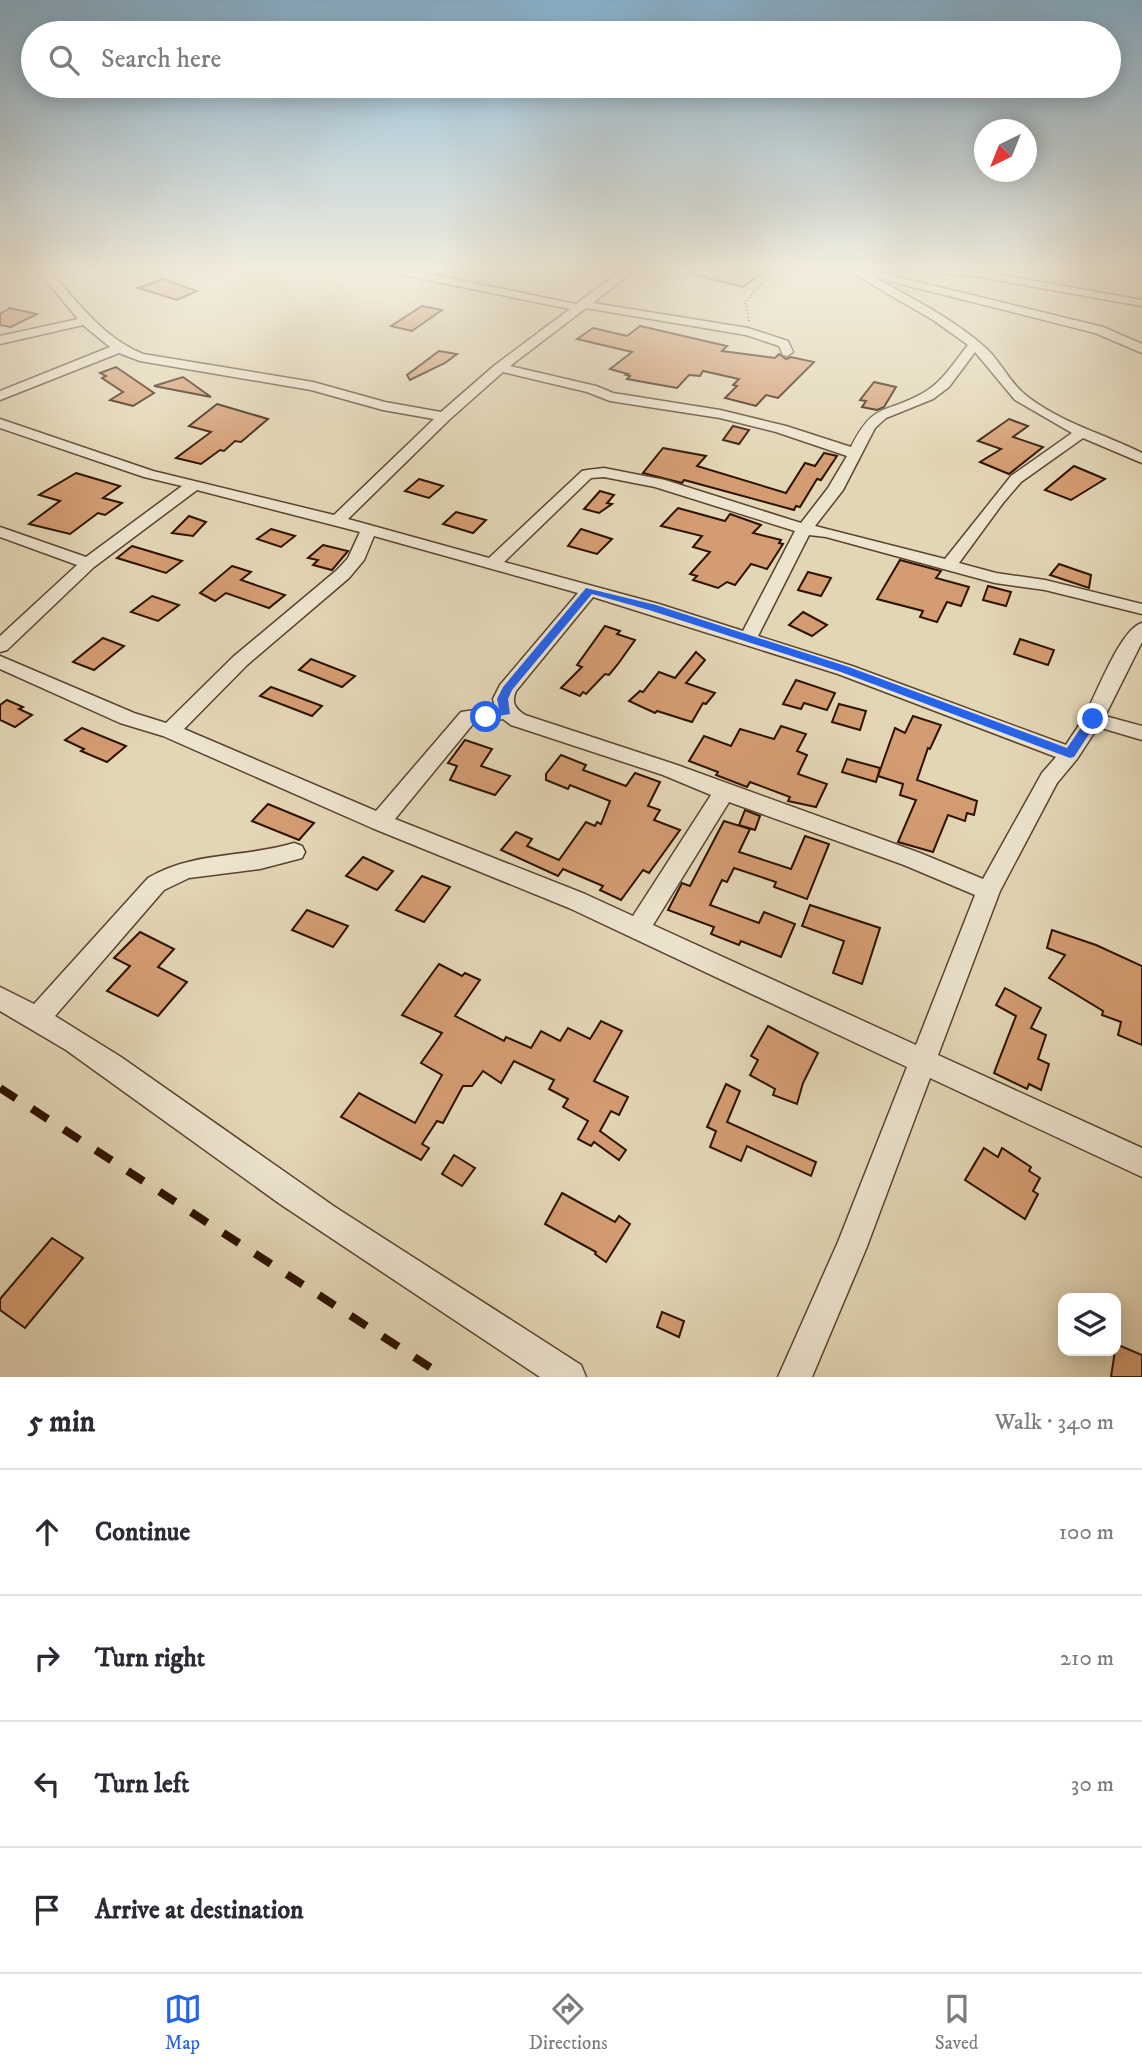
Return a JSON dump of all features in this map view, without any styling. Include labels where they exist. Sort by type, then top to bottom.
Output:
[{"type":"street","points":[[0,340],[26,334]]},
{"type":"street","points":[[101,334],[117,349],[140,356],[313,386],[383,406],[444,417]]},
{"type":"street","points":[[337,522],[444,417],[544,334]]},
{"type":"street","points":[[755,334],[784,344],[787,352]]},
{"type":"street","points":[[959,334],[992,362],[1020,398],[1142,459]]},
{"type":"street","points":[[1109,334],[1142,349]]},
{"type":"street","points":[[748,638],[804,529],[835,490],[869,426],[881,415],[928,396],[944,384],[974,345]]},
{"type":"street","points":[[0,396],[117,349]]},
{"type":"street","points":[[500,368],[591,389],[610,397],[708,412],[781,429],[836,446],[855,455]]},
{"type":"street","points":[[0,423],[149,474],[262,500],[653,607],[845,670],[1070,754]]},
{"type":"street","points":[[948,566],[1017,478],[1083,431]]},
{"type":"street","points":[[492,564],[587,474],[594,472],[667,485],[804,529],[827,532],[995,578],[1045,585],[1142,609]]},
{"type":"street","points":[[0,646],[88,563],[191,485]]},
{"type":"street","points":[[170,731],[240,661],[343,574],[356,560],[368,531]]},
{"type":"street","points":[[0,532],[88,563]]},
{"type":"street","points":[[589,591],[507,689],[503,699],[506,712],[518,720],[617,751],[912,859],[988,891]]},
{"type":"street","points":[[795,1377],[851,1249],[988,891],[1049,778],[1070,754],[1093,719],[1130,645],[1142,629]]},
{"type":"street","points":[[0,662],[127,718],[170,731],[380,822],[483,861],[922,1059],[1142,1163]]},
{"type":"street","points":[[380,822],[468,717],[486,717],[506,712]]},
{"type":"street","points":[[1093,719],[1142,733]]},
{"type":"street","points":[[637,930],[724,792]]},
{"type":"street","points":[[37,1018],[156,884],[170,874],[197,868],[250,863],[294,852]]},
{"type":"street","points":[[0,998],[37,1018],[154,1097],[289,1194],[569,1377]]},
{"type":"building","points":[[584,334],[676,334],[727,346],[722,351],[775,358],[779,354],[786,359],[791,357],[814,362],[778,398],[766,395],[756,406],[725,398],[737,386],[733,385],[739,379],[703,371],[700,376],[689,375],[677,388],[627,379],[630,376],[626,375],[628,374],[610,369],[632,352],[577,339]]},
{"type":"building","points":[[439,351],[457,354],[410,380],[407,375]]},
{"type":"building","points":[[116,367],[154,393],[133,406],[110,400],[123,392],[102,378],[106,376],[100,373]]},
{"type":"building","points":[[183,377],[211,397],[154,386]]},
{"type":"building","points":[[874,382],[896,387],[884,407],[877,410],[862,407],[866,401],[860,400]]},
{"type":"building","points":[[217,404],[268,419],[241,442],[235,441],[224,451],[220,450],[201,464],[176,458],[211,432],[189,426]]},
{"type":"building","points":[[1009,419],[1028,426],[1013,437],[1043,447],[1009,474],[980,462],[1001,449],[978,441]]},
{"type":"building","points":[[733,426],[749,430],[739,444],[723,440]]},
{"type":"building","points":[[663,448],[706,456],[697,466],[786,493],[805,463],[815,466],[824,453],[837,456],[821,480],[817,479],[800,507],[796,506],[794,510],[684,480],[682,483],[643,473]]},
{"type":"building","points":[[1074,466],[1105,479],[1071,500],[1045,490]]},
{"type":"building","points":[[76,473],[120,486],[103,498],[122,503],[105,515],[98,513],[70,534],[29,524],[60,501],[39,495]]},
{"type":"building","points":[[419,479],[443,486],[429,498],[405,491]]},
{"type":"building","points":[[600,491],[614,495],[607,503],[612,504],[599,513],[584,509]]},
{"type":"building","points":[[678,508],[725,521],[730,514],[761,525],[753,533],[781,540],[779,543],[783,544],[767,569],[751,564],[735,585],[727,582],[718,588],[693,580],[697,576],[690,574],[710,552],[693,547],[702,536],[661,526]]},
{"type":"building","points":[[456,512],[486,520],[473,533],[443,524]]},
{"type":"building","points":[[189,516],[206,522],[193,536],[172,533]]},
{"type":"building","points":[[271,529],[295,536],[281,547],[257,539]]},
{"type":"building","points":[[581,529],[612,539],[597,554],[568,546]]},
{"type":"building","points":[[323,545],[348,551],[332,570],[313,565],[318,560],[308,558]]},
{"type":"building","points":[[132,546],[182,561],[166,573],[117,558]]},
{"type":"building","points":[[900,560],[941,571],[936,578],[969,587],[961,606],[947,602],[937,622],[920,617],[923,611],[877,599]]},
{"type":"building","points":[[1059,564],[1091,575],[1089,588],[1050,575]]},
{"type":"building","points":[[232,566],[251,572],[241,580],[285,595],[269,608],[226,593],[215,601],[200,593]]},
{"type":"building","points":[[808,572],[831,578],[821,596],[798,590]]},
{"type":"building","points":[[988,586],[1011,592],[1006,606],[983,600]]},
{"type":"building","points":[[152,596],[179,605],[158,621],[131,612]]},
{"type":"building","points":[[803,612],[827,625],[812,636],[789,625]]},
{"type":"building","points":[[605,626],[620,631],[617,634],[635,640],[609,675],[605,674],[586,694],[583,692],[580,696],[561,688],[582,667],[577,665]]},
{"type":"building","points":[[103,638],[124,646],[94,670],[73,662]]},
{"type":"building","points":[[1020,639],[1054,650],[1048,665],[1014,654]]},
{"type":"building","points":[[696,652],[705,660],[686,683],[715,693],[706,704],[703,703],[692,722],[657,711],[655,713],[629,701],[640,691],[643,692],[659,672],[675,678]]},
{"type":"building","points":[[311,659],[355,676],[342,687],[299,670]]},
{"type":"building","points":[[796,680],[835,693],[827,710],[804,703],[801,709],[783,704]]},
{"type":"building","points":[[271,687],[322,706],[312,716],[260,696]]},
{"type":"building","points":[[7,700],[23,707],[19,709],[32,715],[15,727],[0,720],[0,705]]},
{"type":"building","points":[[839,704],[866,711],[860,730],[832,722]]},
{"type":"building","points":[[913,716],[941,725],[930,749],[928,748],[917,780],[977,801],[974,815],[967,813],[965,821],[948,815],[933,852],[898,842],[916,800],[900,795],[903,784],[878,776],[895,728],[905,733]]},
{"type":"building","points":[[781,726],[806,734],[797,751],[807,755],[798,774],[827,784],[816,807],[788,801],[790,797],[750,782],[747,787],[689,761],[704,736],[731,746],[740,729],[774,739]]},
{"type":"building","points":[[82,728],[126,746],[107,762],[81,751],[84,749],[65,740]]},
{"type":"building","points":[[465,740],[492,749],[481,766],[510,776],[495,795],[450,780],[457,766],[448,763]]},
{"type":"building","points":[[561,755],[586,765],[583,770],[626,786],[635,773],[660,782],[648,806],[660,810],[654,820],[680,830],[649,873],[643,870],[621,900],[600,890],[603,886],[563,869],[558,876],[501,850],[516,832],[532,839],[527,846],[559,860],[586,822],[595,826],[597,822],[601,824],[610,801],[570,785],[568,789],[546,780],[546,774]]},
{"type":"building","points":[[847,759],[880,768],[876,782],[842,772]]},
{"type":"building","points":[[268,804],[314,823],[299,840],[252,821]]},
{"type":"building","points":[[745,810],[760,816],[755,830],[739,825]]},
{"type":"building","points":[[724,821],[750,829],[739,852],[791,869],[805,836],[829,844],[807,899],[774,887],[776,882],[734,868],[727,882],[722,880],[710,905],[759,923],[764,912],[795,924],[781,957],[741,941],[739,945],[711,934],[714,927],[668,910],[682,883],[690,886]]},
{"type":"building","points":[[363,857],[393,871],[377,890],[346,876]]},
{"type":"building","points":[[422,876],[450,887],[424,922],[396,910]]},
{"type":"building","points":[[810,905],[880,928],[862,984],[833,973],[844,941],[802,926]]},
{"type":"building","points":[[307,910],[348,926],[333,947],[292,930]]},
{"type":"building","points":[[1052,930],[1096,945],[1142,966],[1142,1045],[1118,1035],[1121,1022],[1102,1015],[1103,1011],[1049,978],[1065,955],[1047,948]]},
{"type":"building","points":[[140,932],[174,949],[158,967],[187,982],[158,1016],[107,991],[130,966],[114,958]]},
{"type":"building","points":[[439,964],[462,976],[465,973],[480,980],[455,1016],[504,1041],[506,1037],[531,1048],[541,1031],[560,1041],[568,1028],[590,1039],[601,1021],[622,1031],[594,1081],[628,1097],[619,1115],[611,1111],[600,1131],[626,1150],[619,1160],[594,1142],[591,1146],[578,1139],[588,1121],[563,1107],[568,1099],[549,1089],[554,1080],[514,1061],[501,1083],[483,1071],[472,1086],[463,1086],[443,1123],[437,1121],[422,1144],[429,1148],[421,1160],[341,1117],[359,1093],[415,1123],[442,1075],[421,1063],[442,1033],[402,1015]]},
{"type":"building","points":[[1005,988],[1041,1008],[1031,1028],[1046,1035],[1038,1059],[1049,1064],[1041,1090],[1029,1084],[1027,1089],[994,1073],[1016,1016],[996,1005]]},
{"type":"building","points":[[768,1026],[818,1053],[803,1083],[797,1104],[773,1095],[775,1089],[750,1075],[758,1060],[751,1056]]},
{"type":"building","points":[[726,1084],[740,1091],[727,1122],[816,1162],[811,1176],[747,1146],[741,1161],[710,1147],[716,1131],[707,1127]]},
{"type":"building","points":[[984,1148],[998,1157],[1002,1148],[1031,1167],[1029,1171],[1040,1178],[1033,1191],[1038,1194],[1025,1219],[965,1180]]},
{"type":"building","points":[[454,1155],[475,1168],[462,1186],[442,1174]]},
{"type":"building","points":[[562,1193],[615,1222],[619,1216],[630,1224],[606,1262],[595,1254],[596,1252],[545,1224]]},
{"type":"building","points":[[52,1238],[83,1258],[25,1328],[0,1310],[0,1299]]},
{"type":"building","points":[[662,1312],[684,1321],[679,1337],[657,1327]]},
{"type":"building","points":[[1121,1346],[1142,1355],[1142,1377],[1111,1377],[1114,1356],[1121,1356]]},
{"type":"railway","points":[[0,1088],[445,1377]]},
{"type":"route","points":[[486,717],[506,712],[503,699],[507,689],[589,591],[653,607],[845,670],[1070,754],[1093,719]]}]
